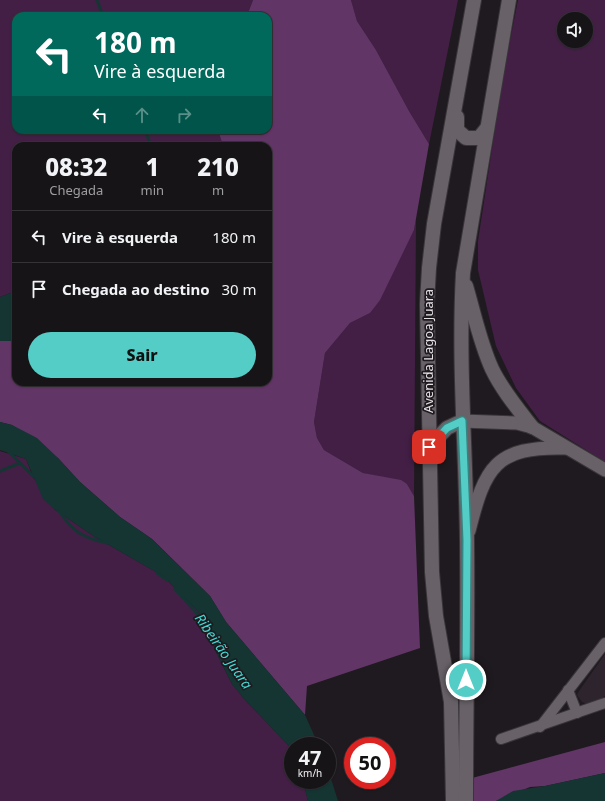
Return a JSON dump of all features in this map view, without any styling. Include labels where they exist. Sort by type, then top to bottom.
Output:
[{"type":"main road","name":"Avenida Lagoa Juara","points":[[460,795],[451,702],[433,596],[427,304],[434,224],[474,0]]},
{"type":"main road","name":"Avenida Lagoa Juara","points":[[460,795],[467,540],[462,421],[461,311],[463,273],[509,0]]},
{"type":"main road","points":[[461,70],[457,130],[466,138],[474,140],[482,136],[487,128]]},
{"type":"main road","points":[[463,273],[482,343],[492,369],[504,390],[532,427]]},
{"type":"main road","points":[[429,447],[447,428],[462,421]]},
{"type":"street","points":[[462,421],[517,423],[532,427],[605,470]]},
{"type":"street","points":[[467,540],[479,494],[493,468],[503,460],[530,450],[566,448]]},
{"type":"street","points":[[540,727],[605,642]]},
{"type":"street","points":[[568,690],[577,713]]},
{"type":"street","points":[[501,739],[540,727],[605,703]]},
{"type":"shaded area","points":[[0,0],[253,0],[248,12],[12,12],[12,134],[219,134],[222,142],[12,142],[12,292],[0,297]]},
{"type":"shaded area","points":[[253,0],[351,0],[357,21],[376,50],[409,111],[429,144],[414,230],[380,300],[370,313],[350,323],[325,353],[314,422],[317,438],[324,450],[363,473],[401,480],[407,484],[414,496],[420,648],[307,686],[305,715],[226,622],[210,596],[152,539],[120,517],[80,482],[58,458],[12,425],[0,422],[0,341],[12,341],[12,386],[272,386],[272,142],[222,142],[219,134],[272,134],[272,12],[248,12]]},
{"type":"shaded area","points":[[351,0],[458,0],[429,144],[409,111],[376,50],[357,21]]},
{"type":"shaded area","points":[[518,0],[605,0],[605,462],[540,421],[516,388],[496,346],[478,270],[478,241],[503,76]]},
{"type":"shaded area","points":[[416,218],[414,496],[407,484],[363,473],[324,450],[317,438],[314,422],[325,353],[350,323],[370,313],[414,230]]},
{"type":"shaded area","points":[[0,451],[26,459],[33,477],[54,509],[95,537],[163,576],[198,611],[232,684],[284,741],[284,789],[305,789],[308,801],[0,801]]},
{"type":"shaded area","points":[[605,654],[605,696],[594,703],[588,704],[582,702],[577,695]]},
{"type":"shaded area","points":[[605,742],[605,773],[545,786],[530,787],[496,801],[471,801],[472,778]]},
{"type":"water","points":[[12,292],[12,341],[0,341],[0,297]]},
{"type":"water","points":[[0,422],[12,425],[37,438],[80,482],[120,517],[152,539],[210,596],[226,622],[305,715],[315,737],[284,737],[284,741],[232,684],[198,611],[163,576],[95,537],[54,509],[43,499],[26,459],[0,450]]},
{"type":"water","points":[[605,773],[605,801],[496,801],[513,791],[545,786]]},
{"type":"water","points":[[305,789],[334,789],[338,801],[308,801]]},
{"type":"waterway","name":"Ribeirão Juara","points":[[97,0],[102,12]]},
{"type":"waterway","name":"Ribeirão Juara","points":[[146,134],[150,142]]},
{"type":"waterway","name":"Ribeirão Juara","points":[[8,451],[33,476]]},
{"type":"waterway","points":[[0,471],[20,463]]},
{"type":"waterway","name":"Ribeirão Juara","points":[[59,511],[69,524],[79,533],[91,539],[107,543]]},
{"type":"waterway","name":"Ribeirão Juara","points":[[157,573],[167,580]]},
{"type":"waterway","name":"Ribeirão Juara","points":[[175,589],[202,619]]},
{"type":"route","points":[[429,447],[447,428],[462,421],[467,540],[466,680]]}]
